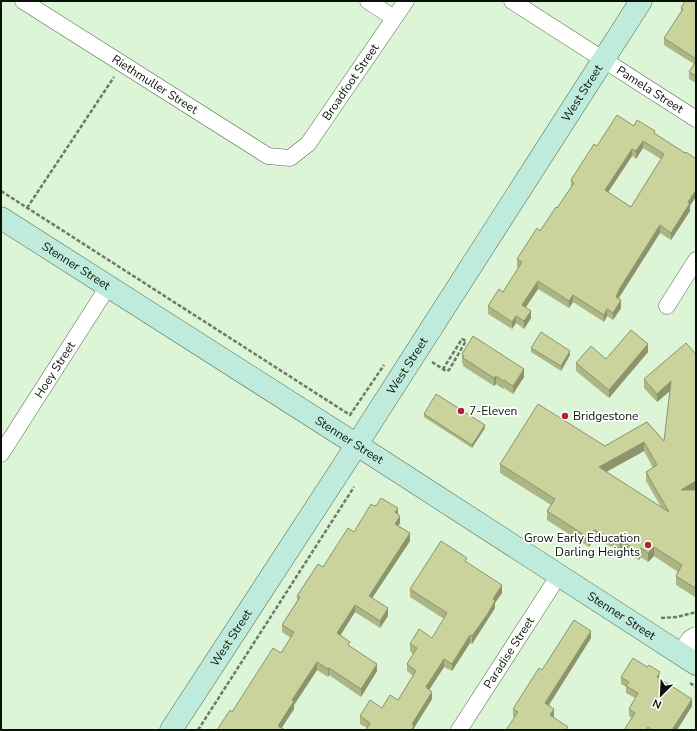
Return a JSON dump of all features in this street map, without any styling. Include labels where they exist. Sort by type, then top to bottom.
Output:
[{"type":"main road","name":"West Street","points":[[171,730],[641,1]]},
{"type":"main road","name":"Stenner Street","points":[[8,222],[109,285],[689,659]]},
{"type":"street","name":"Riethmuller Street","points":[[23,1],[268,156],[290,158]]},
{"type":"street","points":[[368,1],[394,18]]},
{"type":"street","name":"Broadfoot Street","points":[[290,158],[308,144],[406,1]]},
{"type":"street","name":"Pamela Street","points":[[512,1],[696,119]]},
{"type":"street","points":[[667,306],[696,260]]},
{"type":"street","name":"Hoey Street","points":[[1,454],[109,285]]},
{"type":"street","name":"Paradise Street","points":[[459,730],[559,575]]},
{"type":"street","points":[[689,659],[691,640],[696,637]]},
{"type":"path","points":[[8,222],[27,207],[122,64]]},
{"type":"path","points":[[1,191],[350,415]]},
{"type":"path","points":[[430,360],[443,369],[446,371],[449,370],[466,341],[462,339],[443,369]]},
{"type":"path","points":[[198,730],[355,486]]},
{"type":"path","points":[[656,616],[663,618],[678,617],[696,612]]},
{"type":"building","points":[[685,1],[696,1],[696,59],[664,38],[683,9],[681,8]]},
{"type":"building","points":[[696,61],[696,76],[689,72]]},
{"type":"building","points":[[617,115],[634,126],[637,120],[655,131],[654,133],[696,159],[696,190],[688,202],[690,203],[671,233],[660,225],[620,288],[616,297],[621,300],[613,313],[607,309],[604,315],[573,295],[569,301],[538,281],[522,305],[531,311],[524,321],[516,316],[512,322],[488,306],[499,289],[503,292],[522,262],[517,259],[537,228],[540,231],[574,183],[571,180],[594,144],[597,146]],"holes":[[[643,141],[664,154],[631,207],[605,190],[632,149],[636,151]]]},
{"type":"building","points":[[631,330],[648,344],[609,390],[576,363],[591,346],[606,359]]},
{"type":"building","points":[[541,332],[570,351],[561,366],[531,348]]},
{"type":"building","points":[[473,336],[524,369],[513,386],[496,376],[494,378],[463,358],[464,356],[462,354]]},
{"type":"building","points":[[686,343],[696,354],[696,481],[681,490],[696,490],[696,588],[676,576],[682,565],[654,547],[648,553],[641,548],[639,552],[622,541],[620,543],[594,530],[589,538],[547,511],[555,499],[500,464],[538,404],[605,446],[647,422],[664,441],[671,381],[657,394],[644,379]],"holes":[[[644,442],[657,465],[646,472],[669,512],[599,467]]]},
{"type":"building","points":[[436,394],[485,425],[472,445],[424,414]]},
{"type":"building","points":[[381,498],[398,508],[395,512],[400,516],[395,524],[410,533],[369,596],[388,608],[380,621],[355,605],[337,633],[350,642],[348,645],[377,664],[361,689],[317,662],[292,700],[294,701],[278,726],[285,730],[217,730],[230,710],[232,712],[273,648],[281,653],[294,632],[282,625],[300,597],[297,596],[318,564],[323,567],[348,528],[354,532],[371,504],[376,506]]},
{"type":"building","points":[[441,541],[467,558],[465,561],[502,585],[493,599],[495,601],[487,615],[472,636],[470,635],[452,664],[444,659],[426,687],[432,692],[412,724],[414,726],[411,730],[366,730],[370,723],[360,716],[370,700],[382,708],[390,695],[398,700],[416,671],[407,664],[417,648],[410,644],[419,629],[432,638],[447,613],[410,589]]},
{"type":"building","points":[[574,620],[591,631],[545,703],[554,709],[550,715],[568,727],[566,730],[506,730],[518,712],[513,709],[539,668],[542,670]]},
{"type":"building","points":[[633,658],[647,667],[649,665],[660,672],[657,677],[692,699],[672,730],[652,730],[648,727],[646,730],[624,730],[635,713],[629,709],[638,693],[626,686],[629,682],[621,677]]},
{"type":"place","name":"7-Eleven","points":[[461,411]]},
{"type":"place","name":"Bridgestone","points":[[565,416]]},
{"type":"place","name":"Grow Early Education Darling Heights","points":[[648,545]]}]
